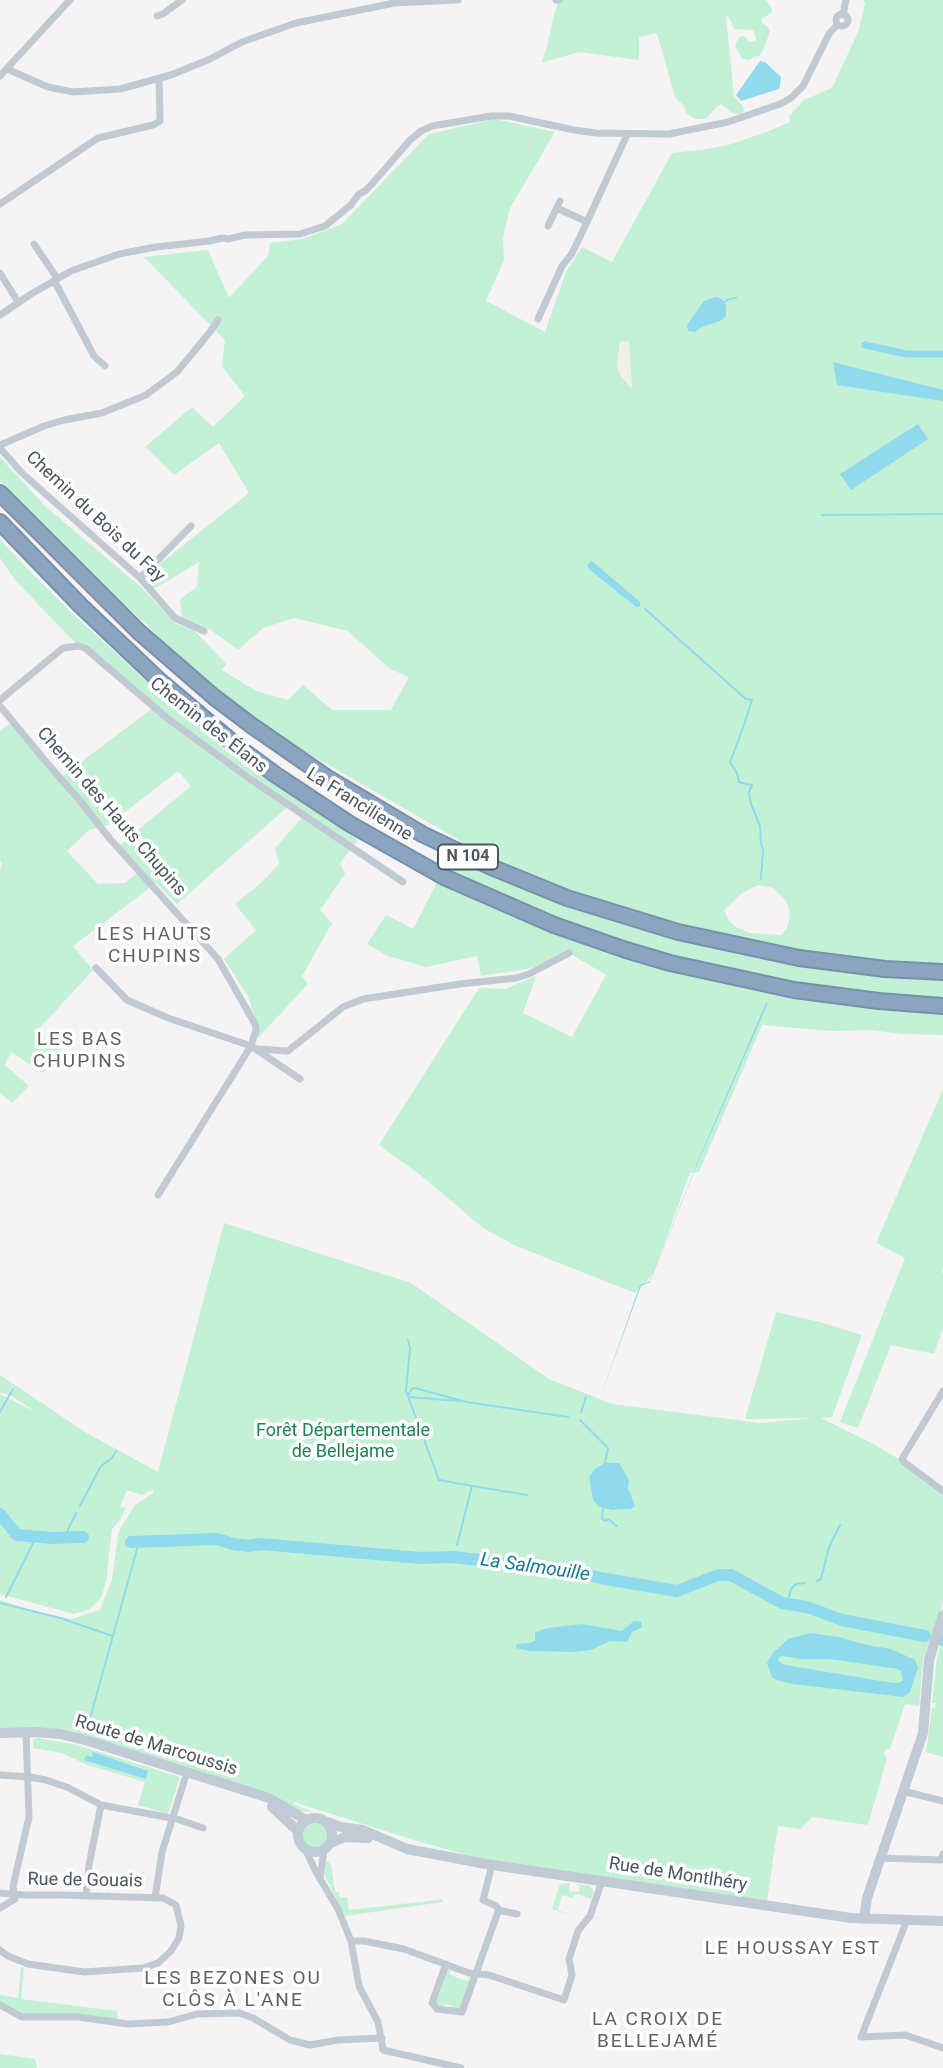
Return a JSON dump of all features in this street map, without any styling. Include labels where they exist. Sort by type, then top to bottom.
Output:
[{"type":"highway","name":"La Francilienne","points":[[0,493],[139,632],[214,697],[326,777],[433,840],[567,898],[678,932],[799,958],[885,969],[943,972]]},
{"type":"highway","name":"La Francilienne","points":[[0,522],[81,606],[162,682],[238,747],[350,824],[444,877],[554,925],[670,963],[794,990],[943,1006]]},
{"type":"main road","points":[[864,1919],[867,1898],[923,1733],[929,1660],[943,1615]]},
{"type":"main road","name":"Route de Marcoussis","points":[[0,1733],[60,1734],[85,1740],[259,1797]]},
{"type":"main road","points":[[259,1797],[269,1798],[306,1820],[317,1818],[327,1822],[332,1832],[327,1846],[314,1852],[305,1849],[299,1843],[298,1832],[285,1817],[259,1797]]},
{"type":"main road","points":[[298,1832],[306,1820]]},
{"type":"main road","name":"Rue de Montlhéry","points":[[327,1822],[363,1830],[407,1849],[489,1865],[864,1919],[943,1921]]},
{"type":"main road","name":"Rue de Montlhéry","points":[[327,1846],[345,1837],[358,1836],[415,1856],[489,1865]]},
{"type":"street","points":[[0,76],[70,0]]},
{"type":"street","points":[[157,16],[163,15],[182,0]]},
{"type":"street","points":[[7,69],[48,87],[73,92],[120,89],[210,59],[242,42],[296,23],[394,3],[458,0]]},
{"type":"street","points":[[0,315],[55,279],[95,262],[136,250],[210,242],[245,235],[300,234],[314,231],[325,226],[351,205],[410,140],[432,126],[491,116],[509,116],[574,130],[627,135],[669,134],[728,122],[786,101],[803,86],[829,34],[838,25],[836,18],[843,15],[846,0]]},
{"type":"street","points":[[0,204],[98,138],[160,121],[159,78]]},
{"type":"street","points":[[538,319],[627,135]]},
{"type":"street","points":[[548,226],[558,205],[587,222]]},
{"type":"street","points":[[34,244],[94,355],[105,366]]},
{"type":"street","points":[[0,273],[18,302]]},
{"type":"street","points":[[0,446],[44,426],[102,412],[146,395],[177,372],[218,320]]},
{"type":"street","name":"Chemin du Bois du Fay","points":[[0,446],[22,474],[140,578],[175,618],[204,631]]},
{"type":"street","points":[[140,578],[191,526]]},
{"type":"street","name":"Chemin des Élans","points":[[0,700],[63,648],[78,646],[85,649],[167,718],[250,779],[403,882]]},
{"type":"street","name":"Chemin des Hauts Chupins","points":[[0,706],[110,839],[218,959],[255,1024],[254,1048]]},
{"type":"street","points":[[96,968],[127,1000],[168,1018],[254,1048],[288,1051],[343,1007],[363,999],[516,978],[569,953]]},
{"type":"street","points":[[254,1048],[300,1079]]},
{"type":"street","points":[[158,1195],[254,1048]]},
{"type":"street","points":[[943,1391],[902,1456],[904,1462],[943,1491]]},
{"type":"street","points":[[0,1908],[15,1899],[13,1886],[17,1862],[29,1817],[26,1732]]},
{"type":"street","points":[[0,1950],[28,1964],[84,1972],[150,1966],[164,1958],[181,1933],[181,1920],[176,1905],[167,1899],[155,1898],[162,1852],[187,1772]]},
{"type":"street","points":[[0,1775],[29,1777],[69,1788],[101,1805],[132,1809],[203,1828]]},
{"type":"street","points":[[903,1791],[943,1801]]},
{"type":"street","points":[[86,1895],[101,1805]]},
{"type":"street","points":[[320,1880],[321,1864],[327,1846]]},
{"type":"street","points":[[305,1849],[338,1909],[351,1941],[359,1986],[378,2022],[383,2050],[461,2068]]},
{"type":"street","points":[[880,1858],[941,1860],[943,1854]]},
{"type":"street","points":[[489,1865],[483,1900],[496,1906],[498,1910],[517,1914]]},
{"type":"street","points":[[351,1941],[404,1949],[469,1973],[489,1975],[564,2000],[572,1972],[569,1959],[578,1931],[590,1916],[602,1881]]},
{"type":"street","name":"Rue de Gouais","points":[[0,1893],[155,1898]]},
{"type":"street","points":[[446,1964],[432,2003],[436,2009],[462,2012],[498,1910]]},
{"type":"street","points":[[907,1920],[861,2037],[905,2035],[943,2048]]},
{"type":"street","points":[[0,2006],[22,2017],[78,2017],[128,2024],[169,2022],[197,2014],[239,2013],[253,2018],[290,2040],[310,2045],[338,2040],[382,2038]]},
{"type":"green space","points":[[559,0],[766,0],[772,9],[771,13],[761,19],[770,31],[760,55],[748,60],[741,58],[735,45],[739,37],[744,36],[749,42],[755,41],[753,30],[734,29],[726,15],[734,96],[744,111],[740,115],[732,113],[721,104],[706,119],[695,119],[687,114],[684,106],[675,97],[657,33],[639,37],[639,60],[579,52],[541,63]]},
{"type":"green space","points":[[863,0],[943,0],[943,1035],[870,1030],[831,1031],[762,1025],[699,1172],[690,1173],[653,1274],[635,1293],[516,1246],[483,1228],[423,1177],[379,1145],[479,988],[505,989],[536,976],[523,1013],[572,1037],[606,975],[569,953],[532,968],[481,976],[477,956],[426,967],[388,956],[367,944],[386,915],[413,929],[459,840],[287,741],[241,708],[175,653],[95,580],[0,481],[0,457],[46,507],[142,588],[175,623],[195,631],[226,664],[222,670],[256,691],[288,700],[303,685],[332,710],[391,710],[409,677],[390,669],[348,631],[294,618],[263,628],[238,650],[211,630],[182,617],[180,599],[197,587],[199,562],[154,589],[151,586],[148,578],[152,570],[249,493],[219,443],[174,475],[145,447],[192,407],[213,427],[245,396],[222,366],[225,340],[144,257],[208,250],[229,298],[268,256],[270,243],[302,239],[342,224],[429,134],[494,119],[555,132],[510,208],[503,238],[504,260],[486,301],[545,332],[566,272],[582,247],[612,262],[672,153],[732,144],[769,131],[790,122],[789,116],[804,100],[832,88],[859,30],[865,3]],"holes":[[[758,885],[774,888],[786,901],[790,912],[787,928],[781,935],[749,933],[729,921],[724,910],[742,893]]]},
{"type":"green space","points":[[0,539],[73,614],[165,698],[296,799],[358,840],[340,863],[345,874],[320,910],[332,923],[302,976],[308,984],[258,1038],[257,1023],[248,996],[224,959],[256,930],[235,904],[279,864],[275,848],[305,814],[291,804],[177,904],[156,883],[73,946],[93,970],[35,1033],[64,1052],[43,1073],[11,1052],[5,1065],[29,1086],[12,1103],[0,1093],[0,731],[10,723],[60,778],[154,707],[78,646],[15,580],[0,558]],"holes":[[[178,771],[191,786],[120,845],[141,870],[125,883],[98,884],[67,851],[89,830],[108,825]]]},
{"type":"green space","points":[[943,1089],[943,1328],[934,1354],[891,1345],[858,1428],[840,1422],[905,1258],[876,1243]]},
{"type":"green space","name":"Forêt Départementale de Bellejame","points":[[224,1223],[411,1283],[549,1379],[612,1404],[760,1423],[814,1418],[745,1419],[776,1312],[820,1322],[862,1335],[832,1417],[821,1418],[904,1462],[943,1494],[943,1602],[923,1660],[919,1706],[905,1704],[890,1749],[885,1749],[884,1755],[887,1758],[868,1825],[812,1817],[801,1829],[778,1826],[767,1901],[477,1858],[294,1802],[293,1804],[314,1812],[298,1811],[86,1737],[0,1729],[0,1600],[36,1612],[72,1619],[100,1610],[112,1580],[120,1529],[135,1505],[152,1494],[154,1489],[142,1495],[127,1490],[120,1507],[126,1508],[112,1529],[106,1581],[101,1598],[90,1609],[74,1614],[0,1594],[0,1394],[35,1412],[12,1396],[0,1392],[0,1375],[85,1432],[158,1472]],"holes":[[[589,1477],[629,1480],[628,1487],[634,1506],[630,1509],[612,1510],[599,1507],[593,1500]]]},
{"type":"green space","points":[[943,1637],[943,1757],[926,1752],[932,1708],[935,1708],[936,1703],[932,1703],[937,1658]]},
{"type":"green space","points":[[37,1738],[73,1744],[180,1777],[168,1814],[138,1805],[145,1782],[88,1765],[62,1753],[33,1748],[33,1740]]},
{"type":"green space","points":[[315,1821],[325,1825],[329,1835],[325,1845],[315,1849],[305,1845],[301,1835],[305,1825]]},
{"type":"green space","points":[[326,1860],[331,1865],[335,1892],[339,1892],[340,1898],[347,1897],[349,1910],[442,1898],[443,1902],[345,1916],[325,1876]]},
{"type":"green space","points":[[570,1883],[569,1891],[579,1892],[580,1886],[576,1884],[590,1886],[594,1893],[591,1899],[578,1894],[573,1898],[562,1895],[558,1910],[572,1916],[552,1909],[560,1884]]},
{"type":"green space","points":[[21,1967],[24,1968],[21,1999],[117,2011],[118,2022],[26,2015],[0,2003],[0,1995],[18,1998]]},
{"type":"green space","points":[[446,1970],[450,1970],[449,1974],[460,1979],[471,1979],[461,2011],[453,2011],[453,2006],[444,2004],[443,2009],[435,2006]]},
{"type":"green space","points":[[0,2054],[35,2059],[37,2068],[0,2068]]},
{"type":"sand","points":[[620,341],[629,342],[632,389],[620,375],[617,366]]},
{"type":"water","points":[[760,61],[765,62],[781,77],[779,89],[741,101],[736,95]]},
{"type":"water","points":[[715,297],[722,299],[726,306],[726,316],[695,332],[688,331],[687,325],[704,301]]},
{"type":"water","points":[[833,362],[943,390],[943,401],[837,385]]},
{"type":"water","points":[[918,424],[928,439],[851,490],[840,474]]},
{"type":"water","points":[[592,561],[640,602],[640,606],[636,607],[589,569],[587,565]]},
{"type":"water","points":[[766,1003],[650,1282],[641,1286],[600,1398],[640,1285],[650,1281],[700,1156]]},
{"type":"water","points":[[605,1463],[619,1463],[629,1480],[628,1488],[635,1506],[631,1509],[612,1510],[599,1507],[593,1500],[589,1477]]},
{"type":"water","points":[[634,1621],[641,1622],[642,1627],[632,1632],[627,1642],[610,1641],[591,1650],[573,1652],[516,1648],[517,1644],[535,1641],[535,1632],[548,1628],[582,1624],[622,1631]]},
{"type":"water","points":[[810,1633],[839,1637],[891,1649],[915,1660],[918,1668],[910,1692],[903,1697],[793,1684],[772,1677],[767,1663],[772,1654],[788,1639]],"holes":[[[782,1656],[830,1659],[898,1669],[903,1681],[887,1682],[785,1665],[778,1661]]]},
{"type":"water","points":[[93,1752],[148,1771],[146,1779],[84,1760],[86,1755],[92,1757]]},
{"type":"waterway","points":[[724,302],[736,298]]},
{"type":"waterway","points":[[865,345],[906,354],[943,354]]},
{"type":"waterway","points":[[822,515],[943,514]]},
{"type":"waterway","points":[[645,609],[746,699],[752,700],[730,762],[739,782],[752,785],[749,792],[751,804],[760,826],[763,849],[761,879]]},
{"type":"waterway","points":[[408,1340],[410,1348],[406,1391],[439,1480],[472,1486],[457,1545]]},
{"type":"waterway","points":[[408,1395],[415,1388],[466,1402],[568,1417]]},
{"type":"waterway","points":[[0,1412],[13,1389]]},
{"type":"waterway","points":[[409,1397],[459,1401]]},
{"type":"waterway","points":[[581,1412],[586,1397]]},
{"type":"waterway","points":[[580,1420],[608,1448],[605,1463]]},
{"type":"waterway","points":[[80,1506],[101,1466],[112,1458],[116,1451]]},
{"type":"waterway","points":[[473,1486],[527,1495]]},
{"type":"waterway","points":[[603,1507],[602,1519],[608,1519],[617,1526]]},
{"type":"waterway","points":[[64,1538],[76,1513]]},
{"type":"waterway","name":"La Salmouille","points":[[0,1514],[17,1535],[83,1537]]},
{"type":"waterway","points":[[817,1581],[821,1579],[829,1547],[840,1525]]},
{"type":"waterway","points":[[6,1597],[36,1537]]},
{"type":"waterway","name":"La Salmouille","points":[[131,1542],[217,1539],[249,1546],[261,1544],[421,1558],[454,1557],[576,1572],[677,1591],[718,1575],[731,1575],[782,1603],[807,1607],[842,1620],[925,1636]]},
{"type":"waterway","points":[[86,1733],[139,1542]]},
{"type":"waterway","points":[[789,1597],[796,1584],[805,1583]]},
{"type":"waterway","points":[[0,1603],[60,1618],[113,1636]]},
{"type":"district","name":"LES HAUTS CHUPINS","points":[[155,946]]},
{"type":"district","name":"LES BAS CHUPINS","points":[[80,1051]]},
{"type":"district","name":"LE HOUSSAY EST","points":[[793,1949]]},
{"type":"district","name":"LES BEZONES OU CLÔS À L'ANE","points":[[233,1990]]},
{"type":"district","name":"LA CROIX DE BELLEJAMÉ","points":[[658,2031]]}]
